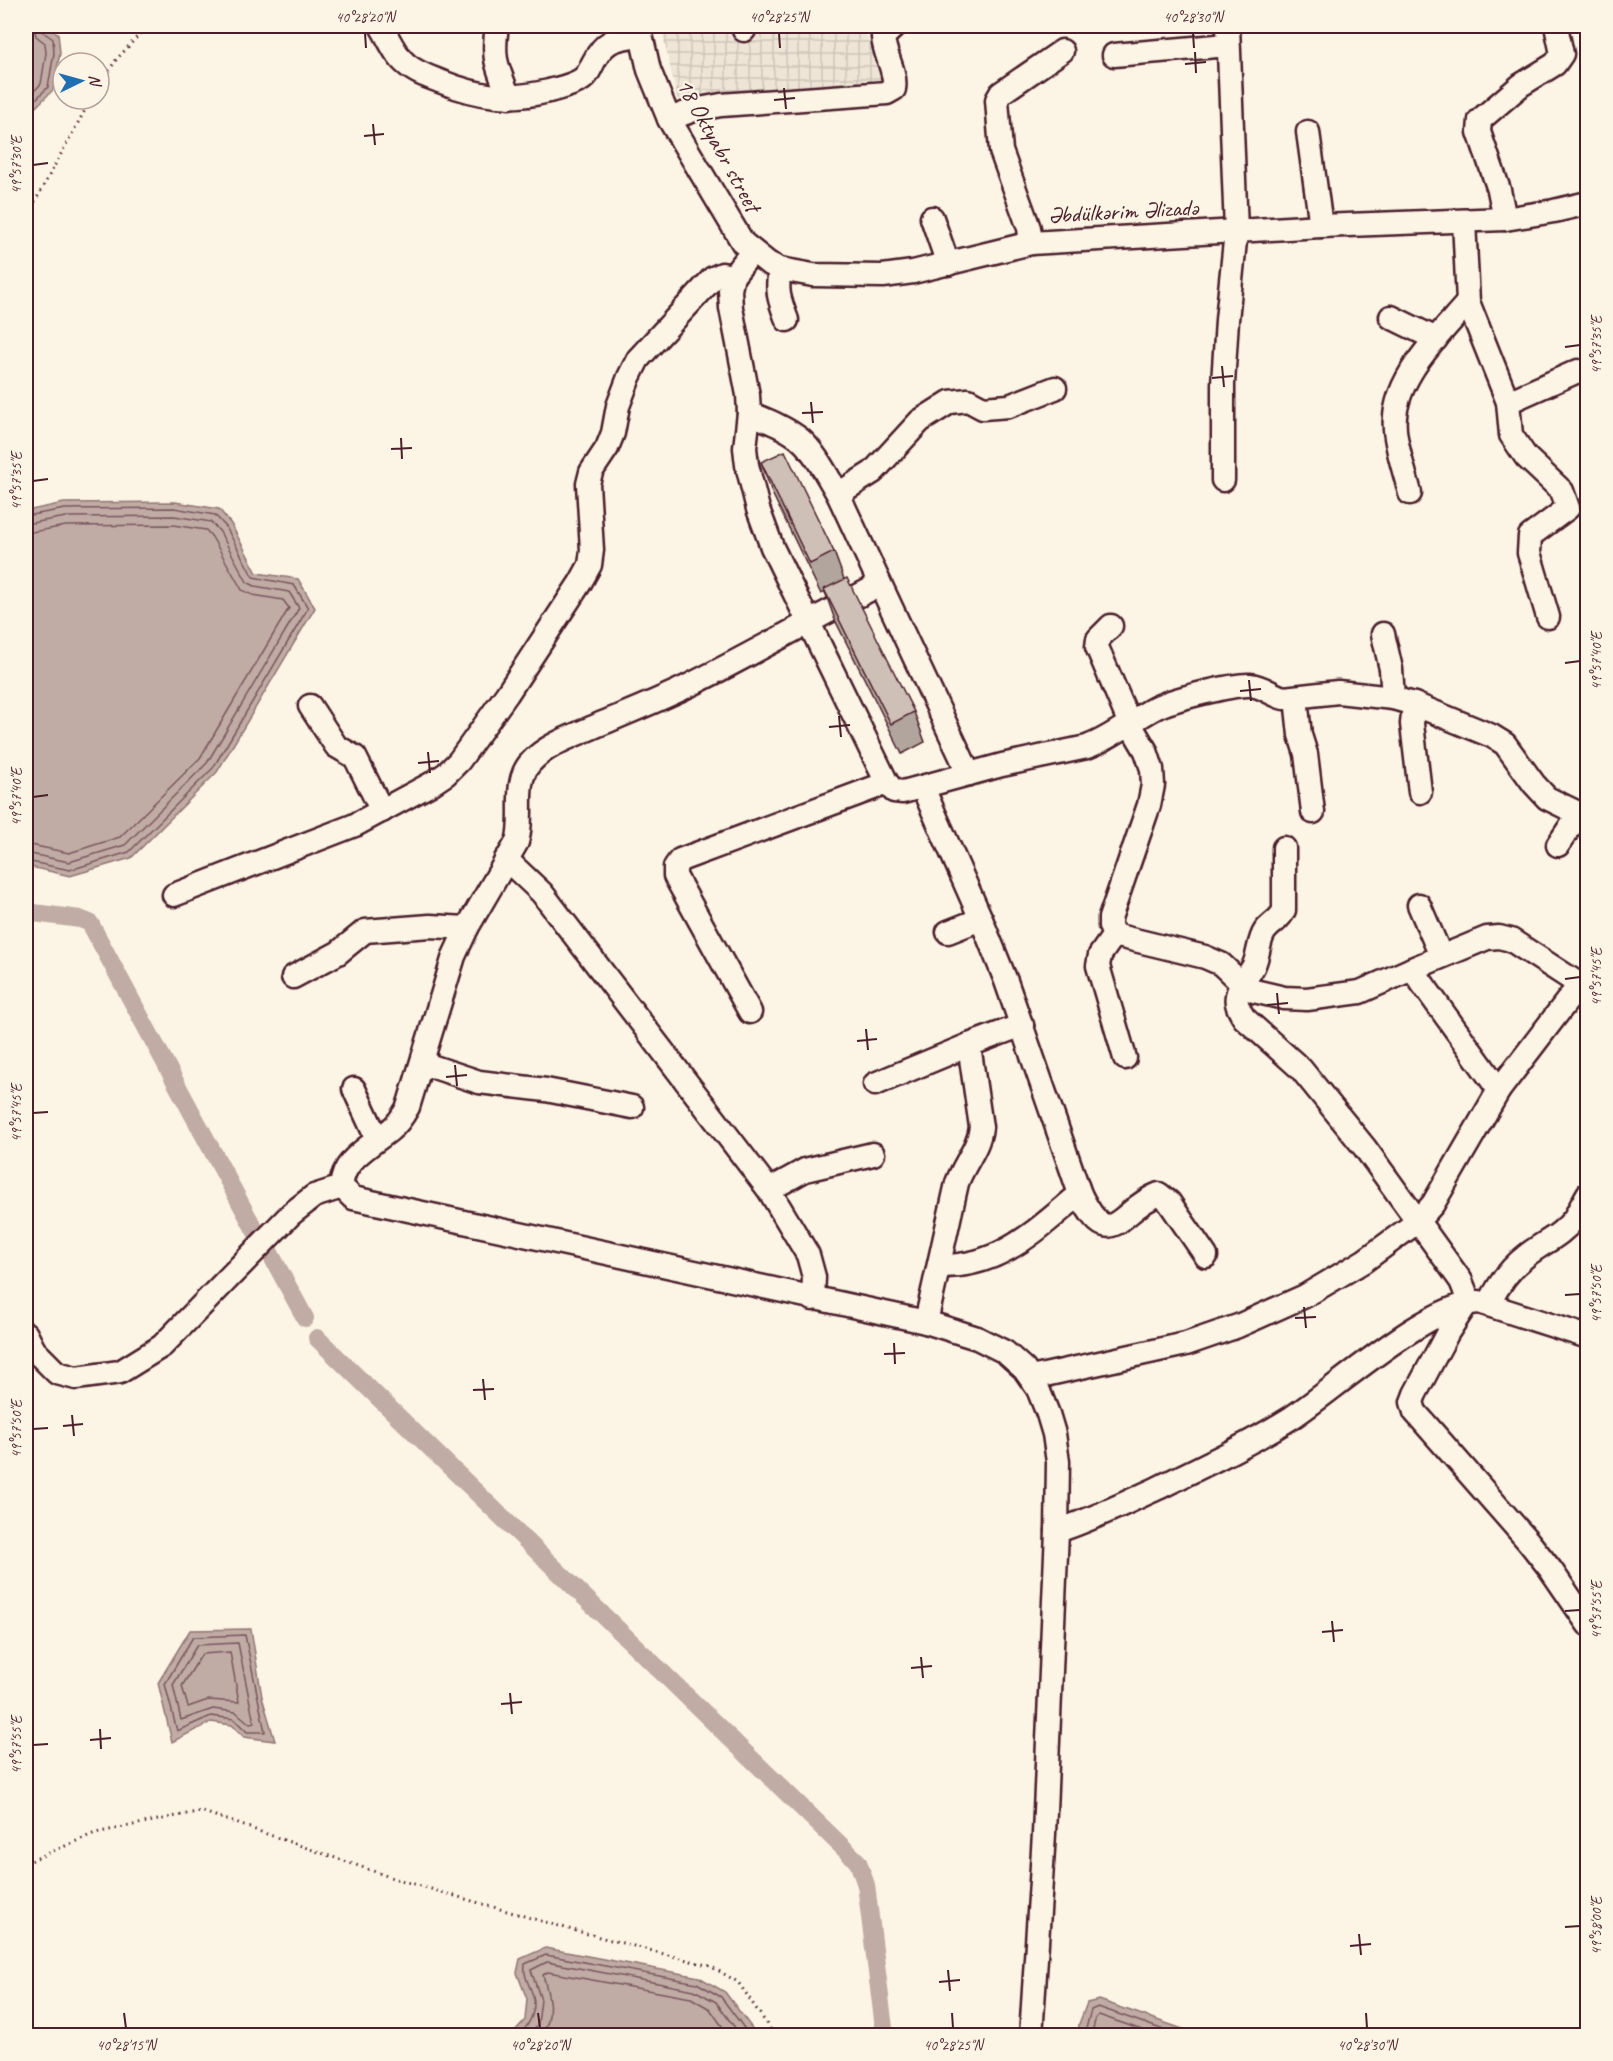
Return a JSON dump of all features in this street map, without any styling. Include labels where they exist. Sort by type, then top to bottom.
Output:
[{"type":"street","points":[[381,26],[403,62],[417,72],[465,91],[488,96],[509,97],[537,94],[579,81],[586,76],[598,52],[605,44],[639,30]]},
{"type":"street","points":[[497,26],[493,49],[494,60],[509,97]]},
{"type":"street","points":[[669,119],[694,110],[721,105],[887,93],[894,89],[895,81],[883,37],[895,26]]},
{"type":"street","points":[[1505,219],[1499,190],[1479,132],[1480,120],[1521,85],[1556,64],[1562,54],[1556,26]]},
{"type":"street","name":"18 Oktyabr street","points":[[639,30],[652,80],[669,119],[732,226],[752,252]]},
{"type":"street","points":[[1114,55],[1228,35],[1236,231],[1223,384],[1223,480]]},
{"type":"street","points":[[1031,243],[1029,228],[1001,151],[997,100],[1001,93],[1062,51]]},
{"type":"street","points":[[1308,132],[1321,226]]},
{"type":"street","name":"Əbdülkərim Əlizadə","points":[[752,252],[780,269],[813,275],[883,276],[948,264],[1031,243],[1321,226],[1505,219],[1554,212],[1587,202]]},
{"type":"street","points":[[932,218],[948,264]]},
{"type":"street","points":[[1464,221],[1468,302],[1508,402],[1511,435],[1526,456],[1562,491],[1568,508],[1530,536],[1529,553],[1548,617]]},
{"type":"street","points":[[752,252],[733,276],[730,290],[734,331],[745,378],[749,413],[745,448],[747,465],[758,509],[772,547],[886,783],[894,791],[903,792],[923,788],[969,774],[1087,747],[1166,703],[1239,685],[1261,687],[1276,696],[1296,698],[1338,692],[1404,701],[1492,736],[1505,744],[1547,798],[1583,817],[1558,845]]},
{"type":"street","points":[[780,269],[777,296],[787,320]]},
{"type":"street","points":[[174,895],[355,825],[446,774],[459,761],[513,685],[590,565],[592,550],[588,483],[591,472],[610,441],[618,406],[638,360],[713,278],[722,274],[733,276]]},
{"type":"street","points":[[1410,493],[1395,431],[1395,405],[1403,384],[1436,339],[1468,302]]},
{"type":"street","points":[[1391,317],[1436,339]]},
{"type":"street","points":[[1508,402],[1578,371]]},
{"type":"street","points":[[838,494],[873,472],[920,421],[950,402],[968,400],[983,408],[1009,406],[1055,388]]},
{"type":"street","points":[[749,413],[788,430],[801,440],[815,457],[838,494],[969,774]]},
{"type":"street","points":[[879,585],[688,686],[572,737],[545,751],[531,762],[521,782],[520,833],[466,928],[442,992],[408,1107],[399,1121],[343,1172],[342,1187],[353,1198],[926,1322],[976,1338],[1005,1352],[1031,1378],[1048,1414],[1058,1462],[1058,1531],[1044,1834],[1031,2036]]},
{"type":"street","points":[[1111,626],[1098,639],[1097,647],[1130,724],[1146,751],[1152,769],[1153,786],[1149,805],[1110,918],[1110,926],[1114,935]]},
{"type":"street","points":[[1383,634],[1391,669],[1412,724],[1420,792]]},
{"type":"street","points":[[1296,698],[1313,812]]},
{"type":"street","points":[[310,706],[336,746],[355,758],[382,811]]},
{"type":"street","points":[[750,1012],[675,876],[675,867],[681,860],[886,783]]},
{"type":"street","points":[[923,788],[981,919],[1022,1025],[1080,1194],[1088,1209],[1098,1223],[1107,1226],[1115,1224],[1150,1197],[1158,1194],[1169,1202],[1206,1256]]},
{"type":"street","points":[[1284,848],[1284,910],[1281,918],[1266,929],[1262,937],[1253,967],[1241,983],[1236,996],[1238,1007],[1244,1018],[1301,1069],[1365,1148],[1461,1281],[1465,1291],[1478,1304]]},
{"type":"street","points":[[506,859],[542,893],[769,1190],[808,1256],[814,1277],[813,1299]]},
{"type":"street","points":[[1419,905],[1441,956]]},
{"type":"street","points":[[948,932],[981,919]]},
{"type":"street","points":[[293,977],[338,953],[365,931],[430,927],[466,928]]},
{"type":"street","points":[[1031,1378],[1186,1344],[1238,1326],[1305,1296],[1364,1261],[1418,1222],[1433,1204],[1499,1090],[1584,987],[1511,940],[1499,937],[1487,939],[1441,956],[1360,992],[1307,999],[1284,998],[1254,991],[1241,983],[1221,964],[1205,957],[1114,935]]},
{"type":"street","points":[[1114,935],[1100,955],[1098,966],[1125,1058]]},
{"type":"street","points":[[1412,969],[1499,1090]]},
{"type":"street","points":[[875,1084],[1022,1025]]},
{"type":"street","points":[[926,1322],[961,1170],[980,1140],[981,1127],[969,1045]]},
{"type":"street","points":[[422,1063],[478,1082],[546,1090],[632,1107]]},
{"type":"street","points":[[354,1089],[377,1139]]},
{"type":"street","points":[[769,1190],[805,1170],[873,1154]]},
{"type":"street","points":[[26,1334],[34,1350],[57,1373],[76,1378],[120,1372],[162,1346],[291,1214],[314,1196],[342,1187]]},
{"type":"street","points":[[939,1266],[958,1267],[975,1264],[1005,1252],[1080,1194]]},
{"type":"street","points":[[1587,1194],[1573,1220],[1559,1234],[1526,1256],[1507,1273],[1496,1288],[1448,1332],[1412,1402],[1415,1412],[1551,1570],[1587,1624]]},
{"type":"street","points":[[1058,1531],[1101,1514],[1257,1438],[1292,1417],[1405,1335],[1448,1310],[1478,1304],[1587,1337]]},
{"type":"path","points":[[111,68],[147,26]]},
{"type":"path","points":[[26,218],[84,111]]},
{"type":"path","points":[[26,1863],[95,1833],[201,1811],[393,1878],[569,1929],[710,1966],[738,1982],[775,2036]]},
{"type":"shaded area","points":[[661,26],[863,26],[884,85],[677,99]]},
{"type":"water","points":[[26,26],[41,26],[58,33],[60,51],[51,51],[51,92],[26,117]]},
{"type":"water","points":[[175,502],[219,509],[231,524],[257,573],[298,579],[315,608],[217,772],[131,858],[70,876],[26,866],[26,511],[64,503]]},
{"type":"water","points":[[251,1629],[262,1697],[275,1741],[244,1737],[232,1725],[211,1722],[172,1742],[158,1683],[190,1630]]},
{"type":"water","points":[[545,1948],[699,1977],[725,1992],[757,2035],[511,2035],[525,2020],[527,1999],[517,1973],[520,1959]]},
{"type":"water","points":[[1099,2000],[1200,2035],[1078,2035],[1079,2024],[1087,2003]]},
{"type":"building","points":[[785,451],[834,552],[810,564],[761,462]]},
{"type":"building","points":[[847,578],[914,712],[891,724],[824,589]]},
{"type":"waterway","points":[[26,912],[80,919],[90,923],[257,1234]]},
{"type":"waterway","points":[[270,1253],[305,1318]]},
{"type":"waterway","points":[[317,1338],[858,1862],[866,1885],[885,2036]]}]
